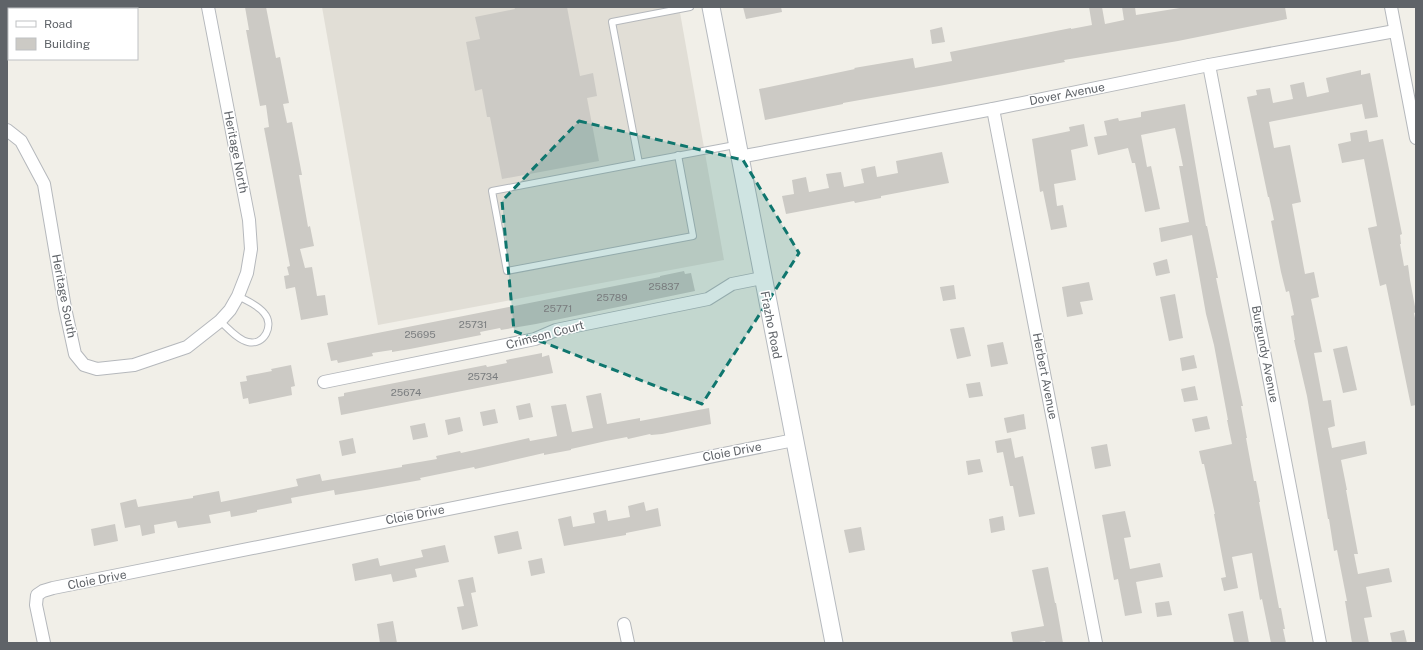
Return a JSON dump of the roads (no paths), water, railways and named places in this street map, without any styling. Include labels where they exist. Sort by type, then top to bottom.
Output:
[{"type":"street","name":"Heritage North","points":[[187,347],[220,321],[230,310],[238,296],[249,264],[251,249],[250,228],[208,7]]},
{"type":"street","name":"Frazho Road","points":[[710,7],[834,643]]},
{"type":"street","points":[[1391,7],[1416,138]]},
{"type":"street","name":"Dover Avenue","points":[[738,151],[993,109],[1395,31]]},
{"type":"street","name":"Burgundy Avenue","points":[[1209,66],[1320,643]]},
{"type":"street","name":"Herbert Avenue","points":[[993,109],[1096,643]]},
{"type":"street","name":"Heritage South","points":[[7,130],[21,141],[44,184],[65,308],[75,354],[84,366],[97,369],[134,365],[187,347]]},
{"type":"street","name":"Crimson Court","points":[[324,382],[535,339],[556,330],[708,299],[732,284],[762,278]]},
{"type":"street","name":"Cloie Drive","points":[[44,643],[36,605],[37,595],[43,591],[53,588],[794,440]]},
{"type":"street","points":[[624,624],[628,643]]},
{"type":"lane","points":[[639,163],[612,22],[690,7]]},
{"type":"lane","points":[[678,156],[693,236],[507,271],[492,191],[678,156],[738,151]]},
{"type":"lane","points":[[220,321],[247,342],[259,341],[266,335],[269,326],[268,317],[259,308],[238,296]]}]
